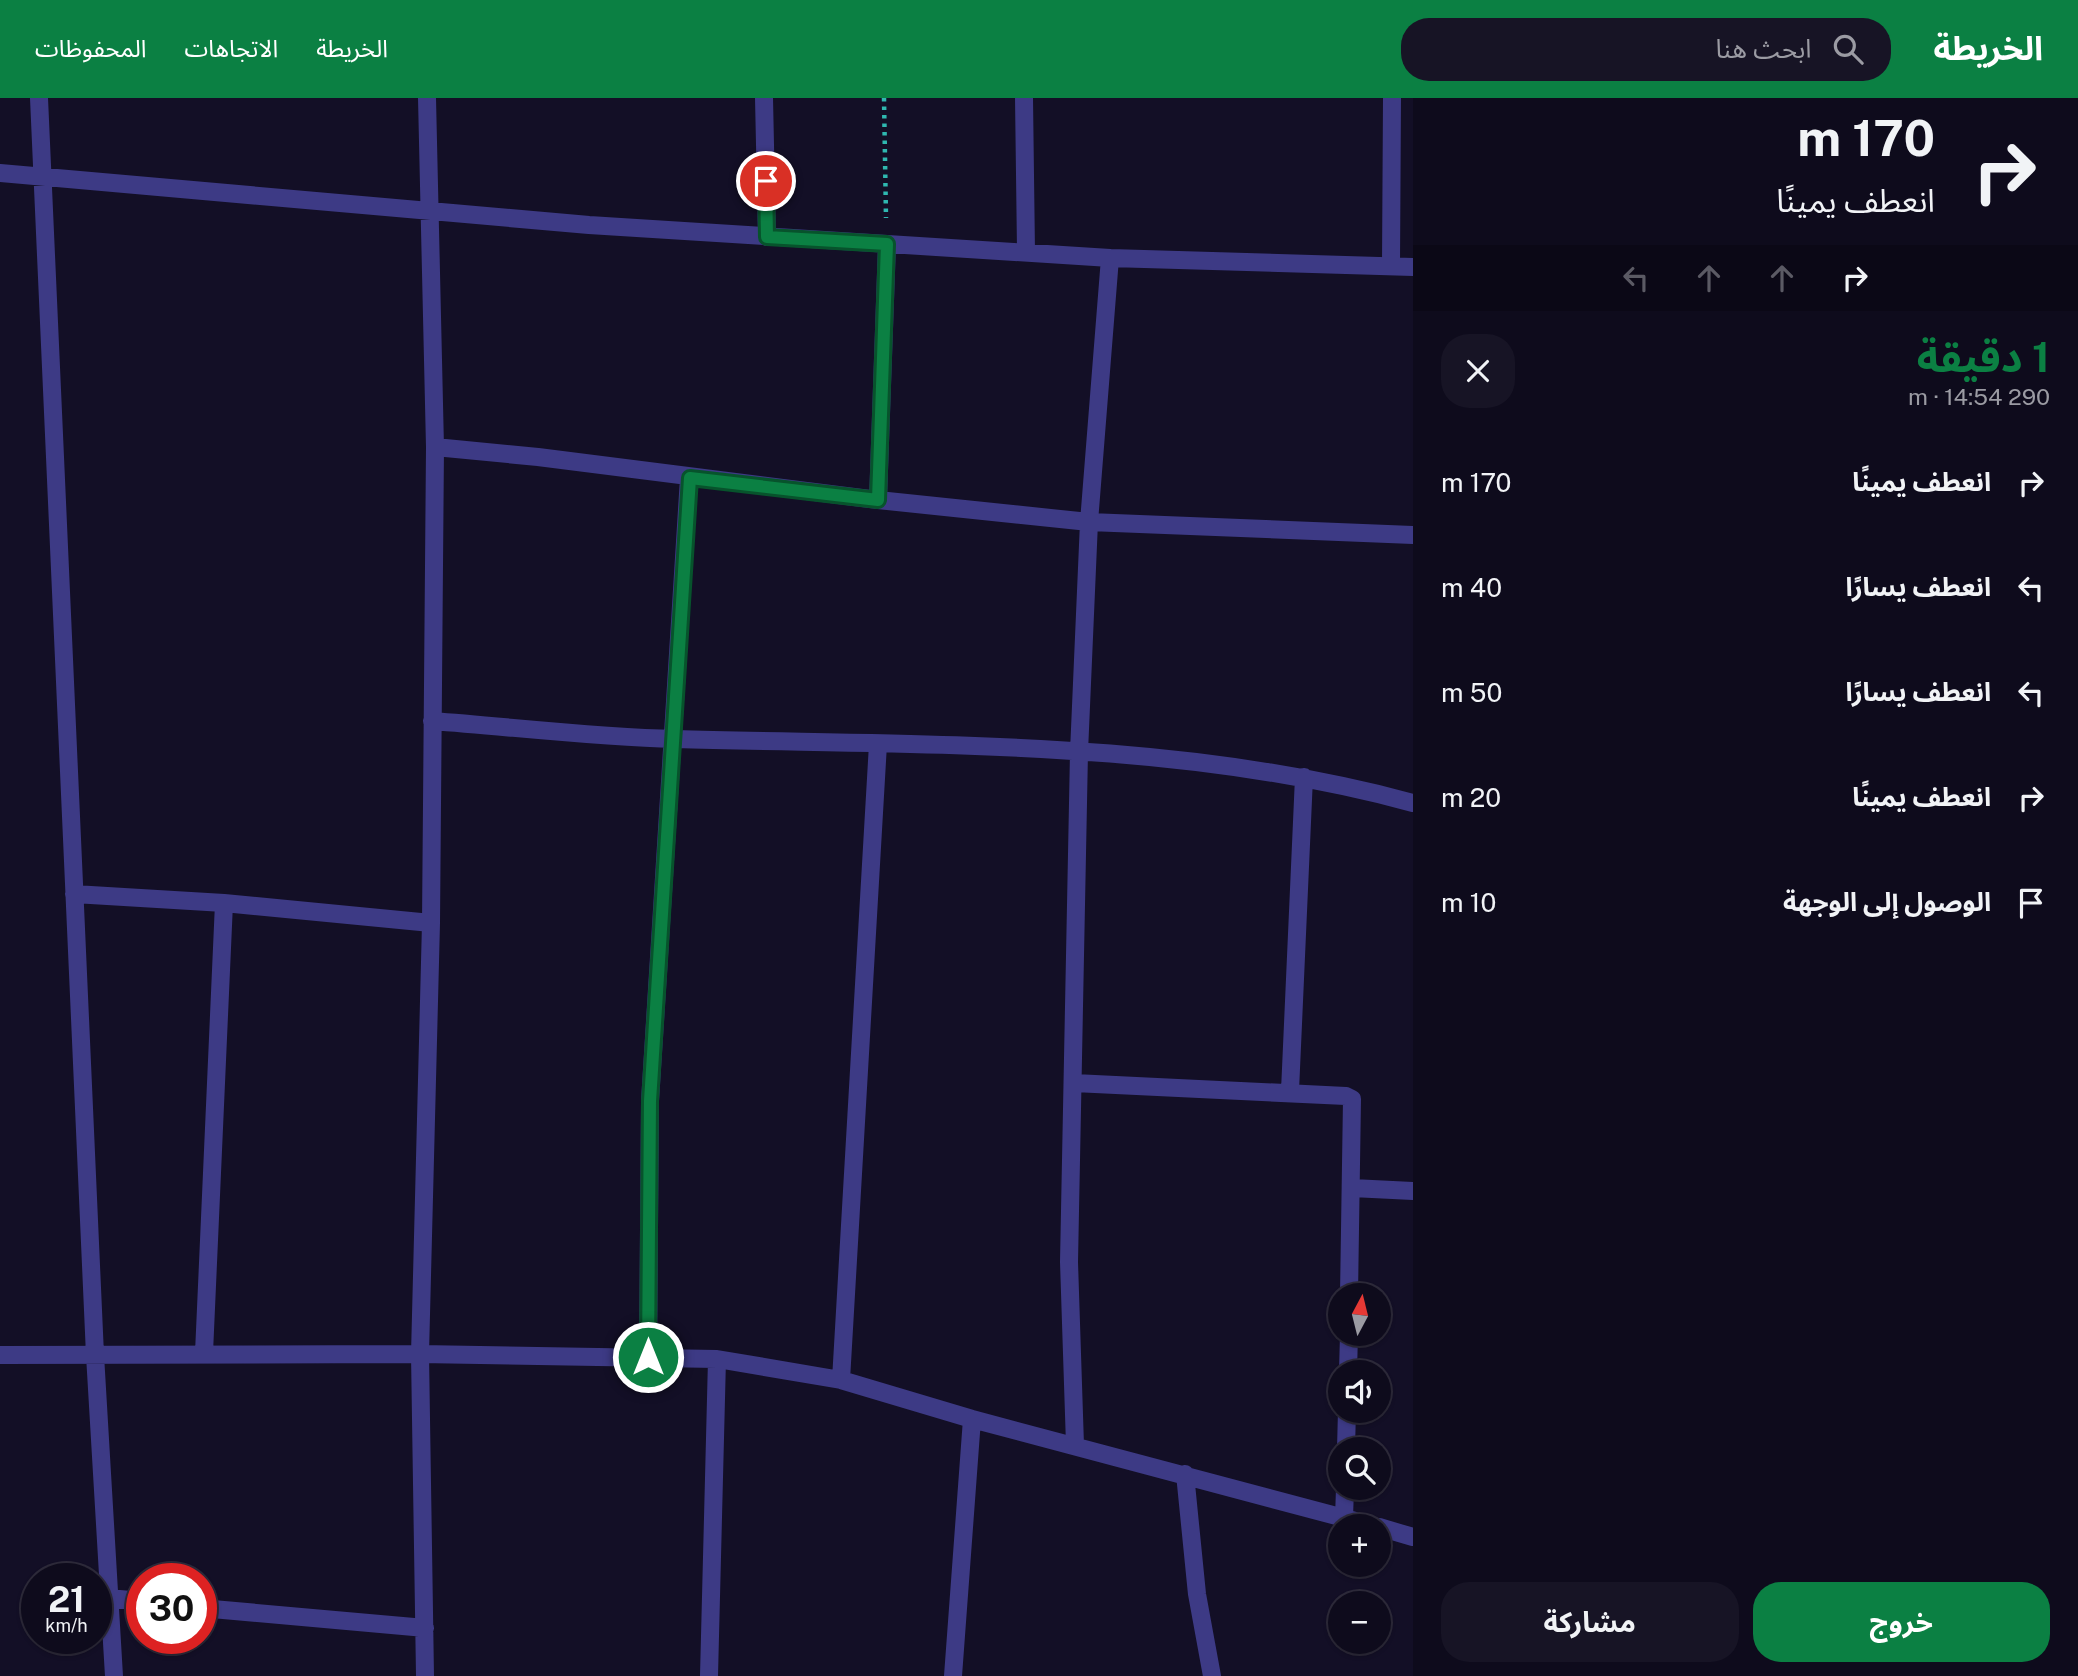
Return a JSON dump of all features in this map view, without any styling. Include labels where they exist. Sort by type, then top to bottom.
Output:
[{"type":"street","points":[[39,98],[94,1355],[106,1563]]},
{"type":"street","points":[[425,1676],[420,1354],[431,923],[435,447],[432,213],[427,98]]},
{"type":"street","points":[[764,98],[767,237]]},
{"type":"street","points":[[1024,98],[1026,251]]},
{"type":"street","points":[[1391,265],[1392,98]]},
{"type":"street","points":[[0,173],[432,213],[767,237],[1110,258],[1413,267]]},
{"type":"street","points":[[878,500],[887,244]]},
{"type":"street","points":[[1075,1445],[1069,1262],[1079,752],[1088,522],[1110,258]]},
{"type":"street","points":[[435,447],[538,457],[878,500],[1088,522],[1413,535]]},
{"type":"street","points":[[648,1357],[650,1101],[671,739],[690,478]]},
{"type":"street","points":[[432,721],[671,739],[1079,752],[1304,777],[1413,803]]},
{"type":"street","points":[[841,1380],[878,744]]},
{"type":"street","points":[[1290,1091],[1304,777]]},
{"type":"street","points":[[74,894],[223,903],[431,923]]},
{"type":"street","points":[[204,1353],[223,903]]},
{"type":"street","points":[[1074,1083],[1290,1091],[1346,1096],[1352,1099],[1349,1283]]},
{"type":"street","points":[[1352,1188],[1413,1191]]},
{"type":"street","points":[[0,1355],[420,1354],[717,1359],[841,1380],[972,1419],[1330,1514]]},
{"type":"street","points":[[709,1676],[717,1359]]},
{"type":"street","points":[[953,1676],[972,1419]]},
{"type":"street","points":[[1185,1474],[1197,1594],[1212,1676]]},
{"type":"street","points":[[1391,1531],[1413,1537]]},
{"type":"street","points":[[217,1609],[425,1628]]},
{"type":"street","points":[[112,1650],[114,1676]]},
{"type":"path","points":[[884,98],[887,244]]},
{"type":"route","points":[[648,1357],[650,1101],[671,739],[690,478],[878,500],[887,244],[767,237],[766,181]]}]
